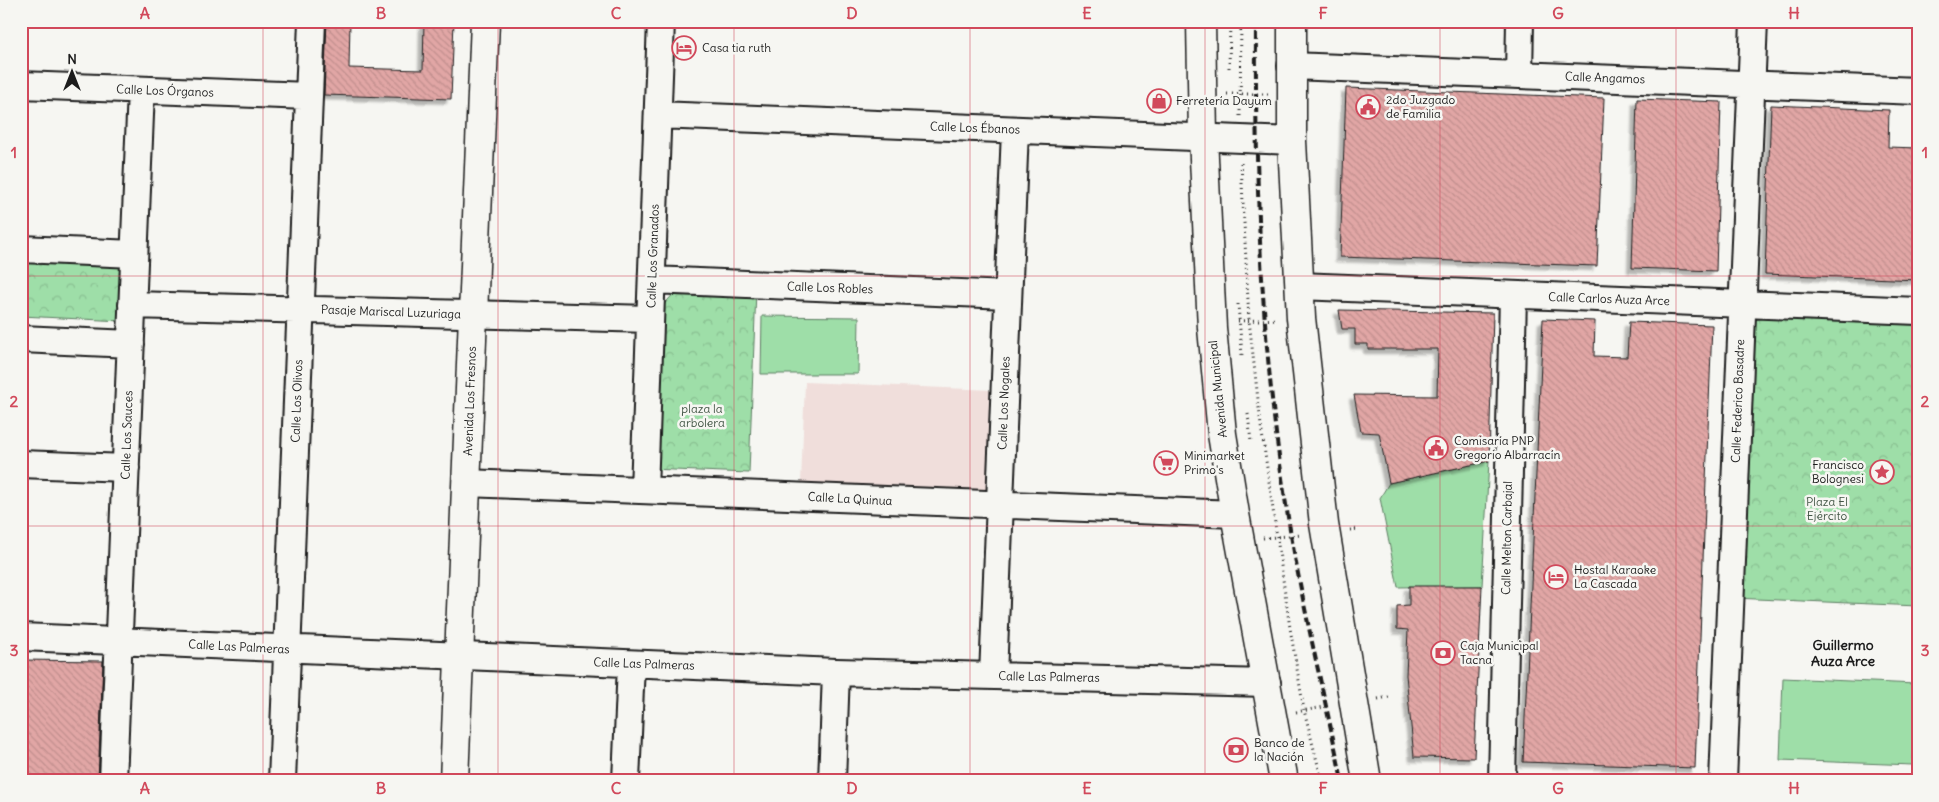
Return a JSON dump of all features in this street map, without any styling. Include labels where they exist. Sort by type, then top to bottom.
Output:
[{"type":"main road","name":"Avenida Los Fresnos","points":[[454,781],[485,21]]},
{"type":"main road","name":"Avenida Municipal","points":[[1200,21],[1203,137],[1212,320],[1222,434],[1253,533],[1266,683],[1284,781]]},
{"type":"main road","points":[[1292,21],[1292,141],[1301,318],[1325,533],[1366,781]]},
{"type":"street","name":"Calle Los Olivos","points":[[282,781],[312,21]]},
{"type":"street","name":"Calle Los Granados","points":[[644,490],[661,21]]},
{"type":"street","points":[[1518,75],[1520,21]]},
{"type":"street","name":"Calle Federico Basadre","points":[[1723,781],[1754,21]]},
{"type":"street","name":"Calle Angamos","points":[[1292,66],[1918,91]]},
{"type":"street","name":"Calle Los Órganos","points":[[21,85],[309,96]]},
{"type":"street","name":"Calle Los Sauces","points":[[113,781],[141,90]]},
{"type":"street","name":"Calle Los Ébanos","points":[[658,115],[1292,141]]},
{"type":"street","name":"Calle Los Nogales","points":[[993,676],[1015,130]]},
{"type":"street","points":[[21,249],[134,254]]},
{"type":"street","name":"Calle Los Robles","points":[[652,280],[1008,295]]},
{"type":"street","name":"Calle Carlos Auza Arce","points":[[1299,286],[1918,311]]},
{"type":"street","name":"Calle Melton Carbajal","points":[[1502,781],[1513,295]]},
{"type":"street","name":"Pasaje Mariscal Luzuriaga","points":[[132,305],[650,319]]},
{"type":"street","points":[[21,339],[131,344]]},
{"type":"street","points":[[21,464],[126,468]]},
{"type":"street","name":"Calle La Quinua","points":[[466,483],[1000,506],[1253,533]]},
{"type":"street","name":"Calle Las Palmeras","points":[[21,638],[836,672],[1266,683]]},
{"type":"street","points":[[626,781],[631,664]]},
{"type":"street","points":[[832,781],[836,672]]},
{"type":"path","points":[[1229,76],[1230,21]]},
{"type":"path","points":[[1240,118],[1241,21]]},
{"type":"path","points":[[1229,85],[1229,101]]},
{"type":"path","points":[[1202,94],[1292,94]]},
{"type":"path","points":[[1241,157],[1249,320],[1261,426],[1304,710],[1322,781]]},
{"type":"path","points":[[1238,296],[1243,365]]},
{"type":"path","points":[[1212,320],[1301,318]]},
{"type":"path","points":[[1247,411],[1252,450]]},
{"type":"path","points":[[1253,533],[1277,537],[1359,529]]},
{"type":"path","points":[[1273,715],[1389,697]]},
{"type":"shaded area","points":[[805,382],[992,390],[988,490],[801,482]]},
{"type":"green space","points":[[22,249],[125,252],[122,321],[21,316]]},
{"type":"green space","name":"plaza la arbolera","points":[[678,289],[756,290],[749,473],[649,469],[658,311]]},
{"type":"green space","points":[[762,316],[859,317],[858,374],[761,374]]},
{"type":"green space","name":"Plaza El Ejército","points":[[1746,316],[1918,324],[1918,606],[1733,598]]},
{"type":"green space","points":[[1489,461],[1482,586],[1398,587],[1380,498],[1389,483]]},
{"type":"green space","points":[[1783,678],[1916,684],[1913,765],[1780,760]]},
{"type":"building","points":[[327,21],[350,21],[349,68],[423,70],[424,21],[454,21],[451,99],[324,95]]},
{"type":"building","points":[[1346,88],[1604,98],[1597,266],[1340,257]]},
{"type":"building","points":[[1637,99],[1721,102],[1716,271],[1632,268]]},
{"type":"building","points":[[1771,105],[1889,110],[1888,147],[1918,148],[1918,280],[1765,274]]},
{"type":"building","points":[[1339,310],[1493,313],[1489,461],[1389,483],[1379,433],[1361,432],[1354,395],[1437,396],[1438,349],[1368,349],[1368,344],[1355,344],[1355,329],[1342,329]]},
{"type":"building","points":[[1543,319],[1595,321],[1594,356],[1627,357],[1629,322],[1712,325],[1695,768],[1523,762]]},
{"type":"building","name":"Caja Municipal Tacna","points":[[1409,586],[1482,586],[1474,758],[1414,757],[1406,675],[1408,630],[1397,629],[1397,606],[1409,605]]},
{"type":"building","points":[[21,660],[103,661],[98,781],[21,781]]},
{"type":"railway","points":[[1256,21],[1259,208],[1271,394],[1288,517],[1306,616],[1342,781]]},
{"type":"place","name":"Casa tia ruth","points":[[684,48]]},
{"type":"place","name":"Ferretería Dayum","points":[[1159,101]]},
{"type":"place","name":"2do Juzgado de Familia","points":[[1368,107]]},
{"type":"place","name":"Comisaría PNP Gregorio Albarracín","points":[[1436,448]]},
{"type":"place","name":"Minimarket Primo's","points":[[1166,463]]},
{"type":"place","name":"Francisco Bolognesi","points":[[1882,472]]},
{"type":"place","name":"Hostal Karaoke La Cascada","points":[[1556,577]]},
{"type":"place","name":"Caja Municipal Tacna","points":[[1443,653]]},
{"type":"place","name":"Banco de la Nación","points":[[1236,750]]},
{"type":"district","name":"Guillermo Auza Arce","points":[[1843,654]]}]
